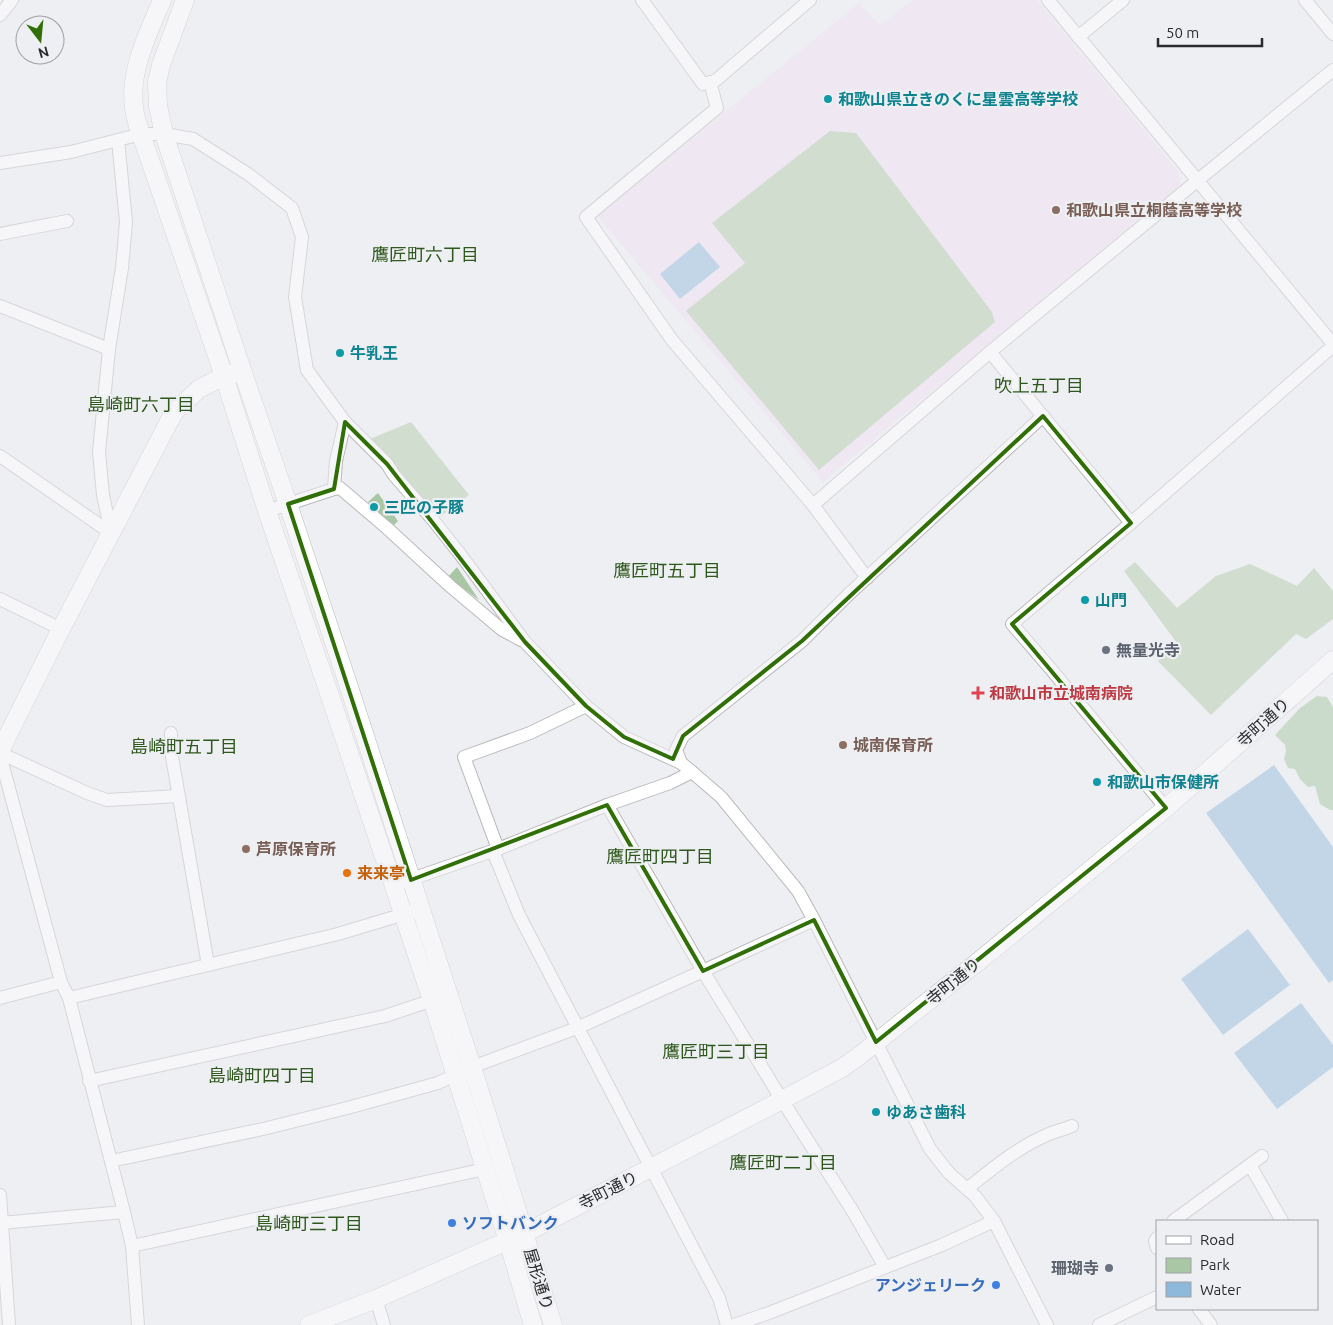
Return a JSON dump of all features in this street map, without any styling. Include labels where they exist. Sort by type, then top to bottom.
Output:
[{"type":"street","points":[[0,15],[12,0]]},
{"type":"street","name":"屋形通り","points":[[162,0],[138,60],[134,84],[134,108],[141,134],[404,914],[533,1325]]},
{"type":"street","name":"屋形通り","points":[[185,0],[161,65],[157,82],[158,106],[164,134],[449,994],[553,1325]]},
{"type":"street","points":[[642,0],[702,84],[715,81],[810,0]]},
{"type":"street","points":[[1048,0],[1333,345],[1131,523],[1012,624],[1166,808]]},
{"type":"street","points":[[1078,37],[1123,0]]},
{"type":"street","points":[[1305,0],[1333,34]]},
{"type":"street","points":[[813,505],[990,352],[1333,70]]},
{"type":"street","points":[[710,82],[717,108],[586,217],[672,340],[813,505],[867,578]]},
{"type":"street","points":[[0,163],[71,152],[141,134],[164,134],[193,139],[248,174],[292,208],[302,237],[295,297],[307,370],[346,422],[387,464],[394,475],[433,520],[525,642],[586,706],[624,736],[681,763],[721,796],[798,891],[930,1149],[949,1173],[975,1196],[994,1221],[1047,1325]]},
{"type":"street","points":[[111,533],[103,495],[99,452],[109,349],[122,268],[126,222],[118,140]]},
{"type":"street","points":[[0,234],[67,220]]},
{"type":"street","points":[[0,306],[109,349]]},
{"type":"street","points":[[990,352],[1131,523]]},
{"type":"street","points":[[138,1325],[132,1246],[124,1212],[69,998],[61,982],[0,753],[174,412],[199,389],[224,376],[242,370]]},
{"type":"street","points":[[681,763],[676,750],[682,736],[802,641],[867,578],[1043,416]]},
{"type":"street","points":[[334,489],[336,462],[346,422]]},
{"type":"street","points":[[0,456],[111,533]]},
{"type":"street","points":[[267,511],[340,488],[501,629],[525,642]]},
{"type":"street","points":[[0,599],[62,629]]},
{"type":"street","name":"寺町通り","points":[[508,1241],[842,1068],[974,965],[1166,808],[1333,660]]},
{"type":"street","points":[[586,706],[530,733],[464,757],[519,915],[719,1298],[727,1325]]},
{"type":"street","points":[[171,733],[171,751],[208,965]]},
{"type":"street","points":[[0,753],[87,793],[108,800],[179,796]]},
{"type":"street","points":[[394,886],[495,850],[606,805],[670,783],[692,772]]},
{"type":"street","points":[[606,805],[703,971],[852,1210],[885,1267]]},
{"type":"street","points":[[69,998],[338,934],[421,909]]},
{"type":"street","points":[[111,1161],[264,1130],[429,1086],[456,1076],[472,1067],[577,1028],[814,920]]},
{"type":"street","points":[[0,998],[61,982]]},
{"type":"street","points":[[89,1081],[385,1016],[449,994]]},
{"type":"street","points":[[967,1189],[1003,1160],[1024,1147],[1049,1134],[1072,1126]]},
{"type":"street","points":[[1174,1220],[1262,1156]]},
{"type":"street","points":[[1250,1165],[1281,1220]]},
{"type":"street","points":[[132,1246],[485,1169]]},
{"type":"street","points":[[0,1195],[9,1325]]},
{"type":"street","points":[[1,1223],[124,1212]]},
{"type":"street","points":[[734,1325],[771,1319],[885,1267],[942,1245],[994,1221]]},
{"type":"street","points":[[309,1325],[376,1299],[508,1241]]},
{"type":"street","points":[[1099,1325],[1156,1297]]},
{"type":"street","points":[[376,1299],[384,1325]]},
{"type":"street","points":[[1200,1310],[1211,1325]]},
{"type":"highlighted area","points":[[1043,416],[1131,523],[1012,624],[1166,808],[876,1042],[814,920],[703,971],[607,805],[411,880],[288,504],[334,489],[345,422],[387,464],[525,642],[586,706],[624,737],[673,759],[683,736],[802,641]]},
{"type":"shaded area","points":[[912,0],[1037,0],[1177,170],[1181,184],[823,482],[597,216],[859,3],[880,25]]},
{"type":"green space","points":[[830,131],[856,133],[992,312],[995,322],[819,470],[686,311],[745,263],[712,223]]},
{"type":"green space","points":[[411,422],[469,495],[441,516],[365,441]]},
{"type":"green space","points":[[378,493],[398,521],[392,527],[368,502]]},
{"type":"green space","points":[[1135,562],[1177,608],[1216,576],[1250,564],[1297,586],[1314,568],[1333,591],[1333,619],[1306,639],[1296,634],[1211,715],[1158,661],[1177,643],[1124,571]]},
{"type":"green space","points":[[457,567],[479,600],[448,577]]},
{"type":"green space","points":[[1317,696],[1327,697],[1333,707],[1333,810],[1320,804],[1315,786],[1308,787],[1300,779],[1295,769],[1288,768],[1284,759],[1285,745],[1275,735],[1300,708]]},
{"type":"water","points":[[699,242],[720,267],[680,299],[660,274]]},
{"type":"water","points":[[1274,765],[1333,847],[1333,980],[1329,983],[1206,813]]},
{"type":"water","points":[[1248,929],[1290,985],[1223,1035],[1181,979]]},
{"type":"water","points":[[1301,1003],[1333,1045],[1333,1067],[1277,1109],[1234,1053]]},
{"type":"place","name":"和歌山県立きのくに星雲高等学校","points":[[828,99]]},
{"type":"place","name":"和歌山県立桐蔭高等学校","points":[[1056,210]]},
{"type":"place","name":"牛乳王","points":[[340,353]]},
{"type":"place","name":"三匹の子豚","points":[[374,507]]},
{"type":"place","name":"山門","points":[[1085,600]]},
{"type":"place","name":"無量光寺","points":[[1106,650]]},
{"type":"place","name":"和歌山市立城南病院","points":[[978,693]]},
{"type":"place","name":"城南保育所","points":[[843,745]]},
{"type":"place","name":"和歌山市保健所","points":[[1097,782]]},
{"type":"place","name":"芦原保育所","points":[[246,849]]},
{"type":"place","name":"来来亭","points":[[347,873]]},
{"type":"place","name":"ゆあさ歯科","points":[[876,1112]]},
{"type":"place","name":"ソフトバンク","points":[[452,1223]]},
{"type":"place","name":"珊瑚寺","points":[[1109,1268]]},
{"type":"place","name":"アンジェリーク","points":[[996,1285]]},
{"type":"district","name":"鷹匠町六丁目","points":[[425,255]]},
{"type":"district","name":"吹上五丁目","points":[[1039,386]]},
{"type":"district","name":"島崎町六丁目","points":[[141,405]]},
{"type":"district","name":"鷹匠町五丁目","points":[[667,571]]},
{"type":"district","name":"島崎町五丁目","points":[[184,747]]},
{"type":"district","name":"鷹匠町四丁目","points":[[660,857]]},
{"type":"district","name":"鷹匠町三丁目","points":[[716,1052]]},
{"type":"district","name":"島崎町四丁目","points":[[262,1076]]},
{"type":"district","name":"鷹匠町二丁目","points":[[783,1163]]},
{"type":"district","name":"島崎町三丁目","points":[[309,1224]]}]
